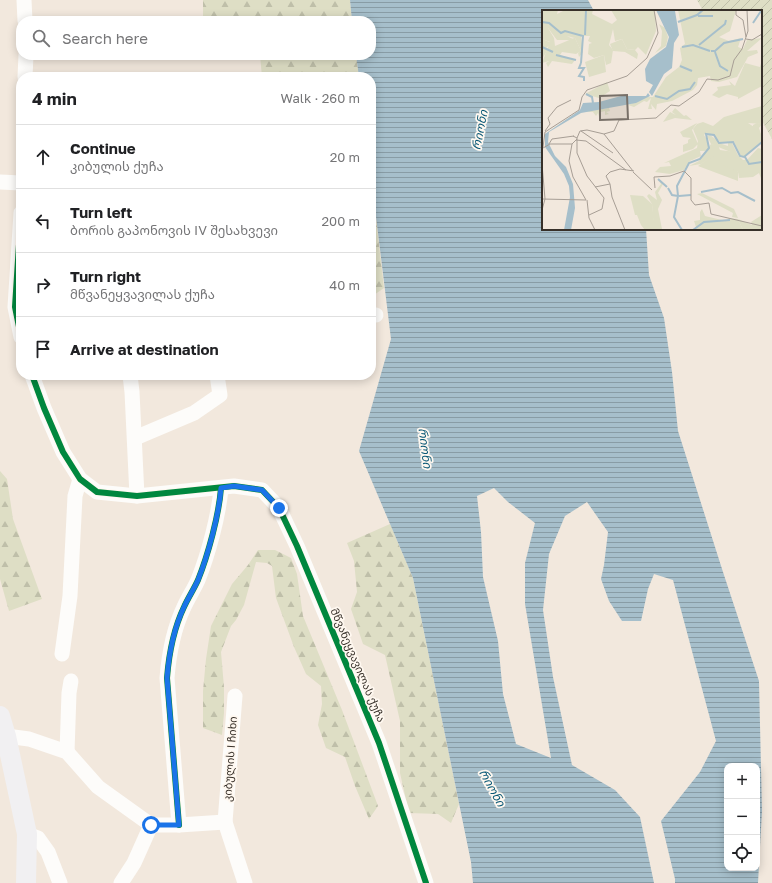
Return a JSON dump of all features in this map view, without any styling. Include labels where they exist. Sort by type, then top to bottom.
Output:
[{"type":"main road","points":[[0,716],[6,736],[27,834],[26,883]]},
{"type":"street","points":[[24,0],[25,16]]},
{"type":"street","points":[[25,72],[26,60]]},
{"type":"street","points":[[0,182],[16,183]]},
{"type":"street","points":[[16,295],[16,312]]},
{"type":"street","points":[[34,380],[63,452],[80,479],[75,496],[70,596],[62,654]]},
{"type":"street","points":[[131,380],[135,438],[137,496]]},
{"type":"street","points":[[135,438],[194,413],[220,395],[218,380]]},
{"type":"street","name":"მწვანეყვავილას ქუჩა","points":[[80,479],[97,492],[137,496],[228,487],[262,490],[279,508],[291,533],[379,743],[426,883]]},
{"type":"street","points":[[179,825],[167,678],[169,656],[174,633],[184,607],[198,580],[220,504],[228,487]]},
{"type":"street","points":[[67,752],[69,693],[71,681]]},
{"type":"street","name":"კიბულის I ჩიხი","points":[[226,822],[235,696]]},
{"type":"street","points":[[6,736],[29,739],[67,752],[98,787],[151,825],[226,822],[245,882]]},
{"type":"street","points":[[121,883],[134,863],[151,825]]},
{"type":"street","points":[[27,834],[38,838],[44,847],[60,883]]},
{"type":"green space","points":[[203,0],[350,0],[352,16],[203,16]]},
{"type":"green space","points":[[697,0],[772,0],[772,139],[762,121],[762,10],[702,10]]},
{"type":"green space","points":[[260,60],[357,60],[358,72],[262,72]]},
{"type":"green space","points":[[376,219],[384,288],[376,294]]},
{"type":"green space","points":[[0,471],[7,479],[13,519],[42,599],[9,611],[0,579]]},
{"type":"green space","points":[[390,524],[413,578],[459,804],[451,823],[438,814],[409,813],[400,773],[400,721],[385,655],[363,644],[351,609],[357,592],[354,561],[347,543]]},
{"type":"green space","points":[[258,550],[275,550],[291,558],[297,574],[303,616],[342,710],[378,806],[369,819],[345,757],[326,748],[318,725],[322,704],[321,686],[306,674],[294,647],[276,598],[272,566],[267,563],[256,562],[244,605],[231,626],[221,652],[224,687],[222,735],[203,728],[203,691],[211,626],[232,584]]},
{"type":"water","name":"რიონი","points":[[350,0],[588,0],[593,10],[542,10],[542,230],[646,230],[649,275],[664,318],[672,372],[678,431],[759,681],[762,811],[760,847],[760,763],[724,763],[724,871],[759,871],[758,883],[675,883],[661,821],[700,772],[716,741],[673,580],[654,574],[648,589],[641,621],[622,621],[609,601],[601,579],[608,532],[587,502],[565,516],[549,554],[543,610],[553,677],[572,765],[615,790],[640,817],[654,883],[473,883],[471,862],[413,578],[359,451],[391,339],[376,217],[376,72],[358,72],[357,60],[376,60],[376,16],[352,16]],"holes":[[[494,488],[508,502],[535,523],[525,563],[525,604],[551,758],[516,744],[503,694],[498,641],[483,577],[481,532],[477,496]]]},
{"type":"cycle path","points":[[16,291],[16,312]]},
{"type":"cycle path","points":[[34,380],[63,452],[80,479],[97,492],[137,496],[234,486],[262,490],[279,508],[297,546],[379,743],[426,883]]},
{"type":"cycle path","points":[[179,825],[167,678],[169,660],[177,624],[198,580],[206,559],[218,510],[221,488]]},
{"type":"route","points":[[151,825],[179,825],[167,678],[169,656],[174,633],[184,607],[198,580],[220,504],[221,488],[234,486],[262,490],[279,508]]}]
